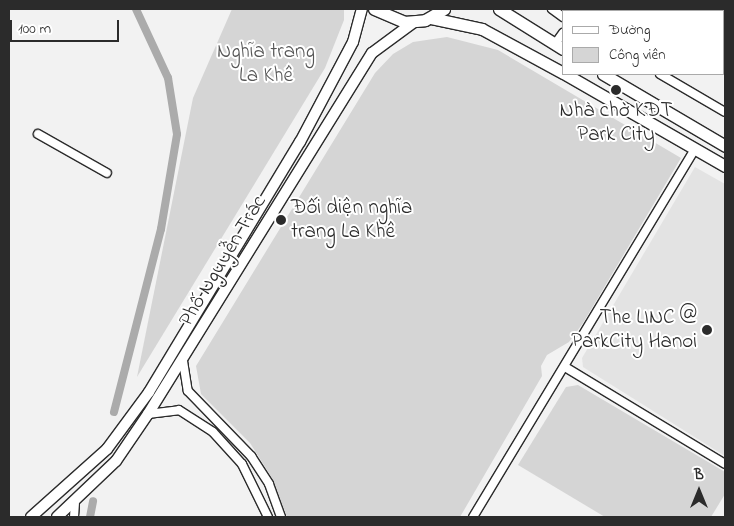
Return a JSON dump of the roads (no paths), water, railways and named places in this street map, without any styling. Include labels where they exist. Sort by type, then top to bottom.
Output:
[{"type":"main road","name":"Phố Nguyễn Trác","points":[[31,517],[107,449],[149,392],[300,142],[353,42],[362,9]]},
{"type":"main road","points":[[374,9],[394,20],[414,22],[431,18],[444,9]]},
{"type":"main road","points":[[499,9],[559,46]]},
{"type":"main road","points":[[431,18],[482,29],[562,72]]},
{"type":"main road","name":"Phố Nguyễn Trác","points":[[57,517],[75,504],[116,461],[148,414],[183,361],[372,53],[414,22]]},
{"type":"main road","points":[[567,75],[725,166]]},
{"type":"main road","points":[[606,75],[725,146]]},
{"type":"main road","points":[[300,142],[312,148]]},
{"type":"street","points":[[704,9],[710,10]]},
{"type":"street","points":[[662,75],[725,112]]},
{"type":"street","points":[[38,134],[107,173]]},
{"type":"street","points":[[473,517],[695,149]]},
{"type":"street","points":[[183,361],[188,391],[251,456],[269,484],[281,517]]},
{"type":"street","points":[[565,367],[725,464]]},
{"type":"street","points":[[148,414],[179,410],[213,432],[242,464],[268,517]]},
{"type":"street","points":[[74,517],[75,504]]},
{"type":"waterway","points":[[114,412],[161,229],[177,134],[168,78],[136,9]]},
{"type":"waterway","points":[[90,517],[93,501]]},
{"type":"place","name":"Nhà chờ KĐT Park City","points":[[616,90]]},
{"type":"place","name":"Đối diện nghĩa trang La Khê","points":[[281,220]]},
{"type":"place","name":"The LINC @ ParkCity Hanoi","points":[[707,330]]},
{"type":"park label","name":"Nghĩa trang La Khê","points":[[266,64]]}]
